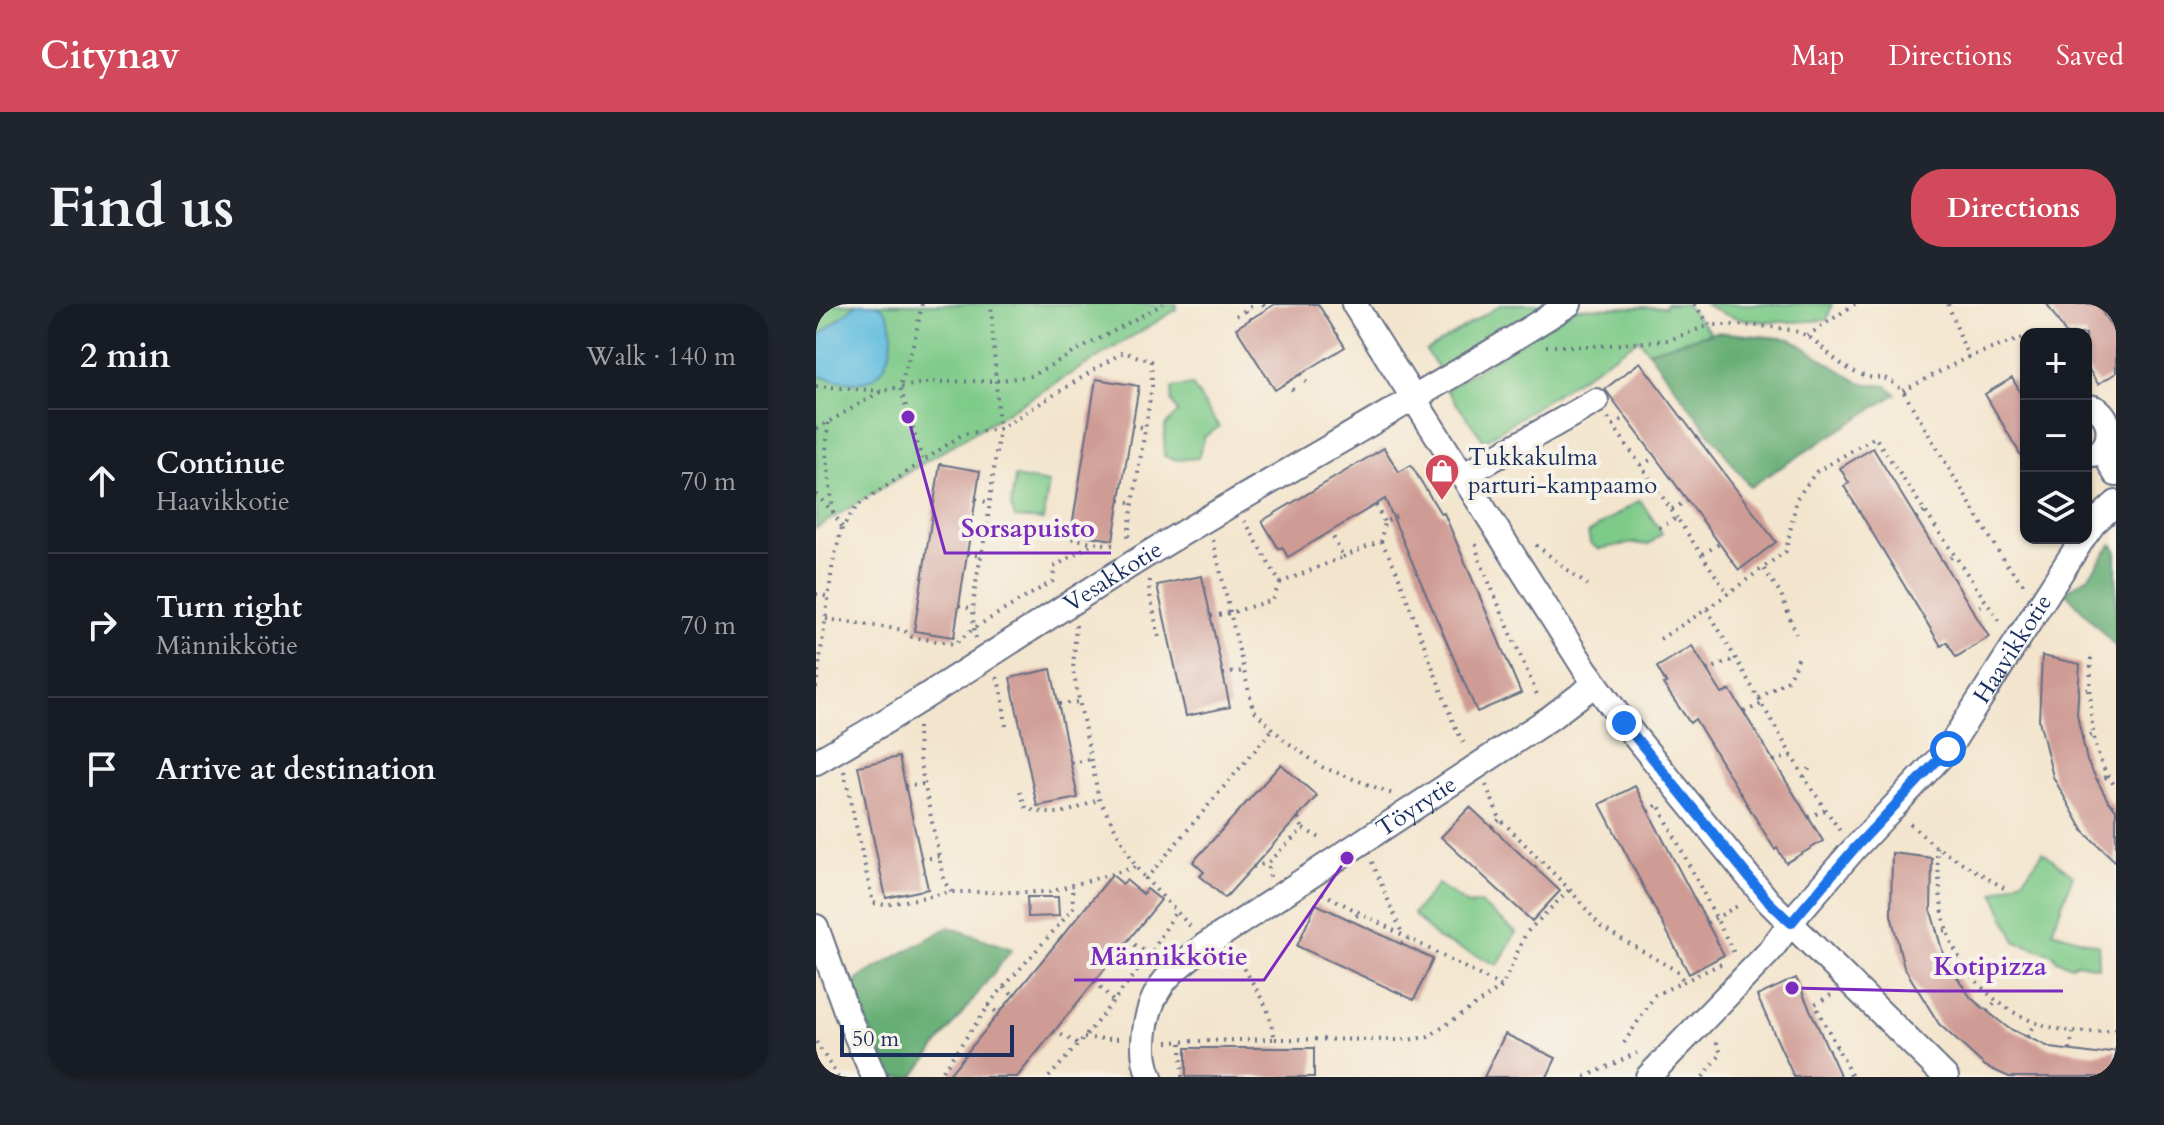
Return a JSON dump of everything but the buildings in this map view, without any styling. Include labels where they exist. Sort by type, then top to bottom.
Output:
[{"type":"street","points":[[1354,304],[1595,684],[1761,893],[1946,1077]]},
{"type":"street","name":"Vesakkotie","points":[[822,758],[987,659],[1142,555],[1503,346],[1569,304]]},
{"type":"street","points":[[1464,475],[1596,401]]},
{"type":"street","points":[[2100,404],[2114,423],[2115,433],[2111,444],[2095,452],[2116,474]]},
{"type":"street","name":"Haavikkotie","points":[[2092,529],[2116,503]]},
{"type":"street","name":"Haavikkotie","points":[[1648,1077],[1703,1020],[1743,963],[1791,923],[1853,850],[1948,749],[2080,544]]},
{"type":"street","name":"Töyrytie","points":[[1150,1077],[1144,1039],[1156,994],[1169,975],[1204,946],[1550,718],[1595,684]]},
{"type":"street","points":[[816,927],[874,1077]]},
{"type":"path","points":[[922,304],[900,387],[922,460]]},
{"type":"path","points":[[991,304],[999,429],[974,628],[980,649],[994,669],[1002,694],[1006,726]]},
{"type":"path","points":[[816,386],[882,391],[931,382],[994,381],[1031,376],[1163,304]]},
{"type":"path","points":[[1236,316],[1255,304]]},
{"type":"path","points":[[1694,304],[1710,325]]},
{"type":"path","points":[[1807,336],[1855,304]]},
{"type":"path","points":[[1948,304],[1968,357]]},
{"type":"path","points":[[1245,311],[1251,319]]},
{"type":"path","points":[[1503,346],[1599,346],[1669,340],[1710,325],[1759,326],[1807,336],[1831,358],[1861,375],[1887,377],[1903,391],[2004,561],[2039,604]]},
{"type":"path","points":[[1903,391],[1968,357],[2020,339]]},
{"type":"path","points":[[816,688],[818,651],[842,528],[857,506],[963,434],[999,429],[1123,352],[1151,361],[1152,386],[1128,535],[1142,555],[1159,638]]},
{"type":"path","points":[[1301,374],[1308,385]]},
{"type":"path","points":[[1287,382],[1295,393]]},
{"type":"path","points":[[816,429],[882,391]]},
{"type":"path","points":[[1596,401],[1728,594]]},
{"type":"path","points":[[1613,425],[1624,418]]},
{"type":"path","points":[[828,422],[826,450],[833,512]]},
{"type":"path","points":[[1132,425],[1145,428]]},
{"type":"path","points":[[1660,639],[1786,551],[1797,498],[1816,472],[1875,437],[2014,644]]},
{"type":"path","points":[[1641,465],[1654,458]]},
{"type":"path","points":[[1889,474],[1897,468]]},
{"type":"path","points":[[816,494],[833,512],[842,528]]},
{"type":"path","points":[[976,499],[990,503]]},
{"type":"path","points":[[1120,500],[1133,503]]},
{"type":"path","points":[[1671,509],[1687,501]]},
{"type":"path","points":[[1234,502],[1280,583]]},
{"type":"path","points":[[1376,505],[1384,522],[1381,541],[1395,567],[1453,722],[1477,765],[1500,819],[1570,890],[1601,927],[1677,971],[1683,980]]},
{"type":"path","points":[[1916,518],[1926,511]]},
{"type":"path","points":[[1384,522],[1398,516]]},
{"type":"path","points":[[1659,528],[1677,518]]},
{"type":"path","points":[[1202,521],[1213,538],[1253,709],[1283,739],[1322,767],[1401,797],[1412,808]]},
{"type":"path","points":[[987,525],[1121,547],[1142,555]]},
{"type":"path","points":[[1331,532],[1343,557]]},
{"type":"path","points":[[1475,538],[1479,559],[1541,704],[1550,718]]},
{"type":"path","points":[[1527,540],[1587,585]]},
{"type":"path","points":[[1211,616],[1272,600],[1280,583],[1381,541]]},
{"type":"path","points":[[826,619],[904,630],[912,637],[955,644],[974,628],[1053,581],[1054,567],[1093,542]]},
{"type":"path","points":[[1703,554],[1719,544]]},
{"type":"path","points":[[967,554],[982,556]]},
{"type":"path","points":[[1943,562],[1955,555]]},
{"type":"path","points":[[1763,568],[1781,594],[1796,634]]},
{"type":"path","points":[[816,594],[829,597]]},
{"type":"path","points":[[1973,611],[1986,602]]},
{"type":"path","points":[[959,606],[975,609]]},
{"type":"path","points":[[1707,609],[1804,777],[1853,850]]},
{"type":"path","points":[[1076,619],[1073,670],[1099,799],[1136,867],[1204,946]]},
{"type":"path","points":[[1759,698],[1788,680],[1799,657]]},
{"type":"path","points":[[1707,670],[1735,658]]},
{"type":"path","points":[[2091,658],[2094,735],[2116,787]]},
{"type":"path","points":[[1223,674],[1244,671]]},
{"type":"path","points":[[2078,690],[2091,690]]},
{"type":"path","points":[[1059,704],[1079,702]]},
{"type":"path","points":[[1744,712],[1762,704]]},
{"type":"path","points":[[918,726],[924,784],[944,881],[951,892]]},
{"type":"path","points":[[1146,879],[1273,729]]},
{"type":"path","points":[[2082,738],[2094,735]]},
{"type":"path","points":[[1774,761],[1791,755]]},
{"type":"path","points":[[822,758],[841,758],[873,903],[885,905],[951,892],[1049,892],[1136,867]]},
{"type":"path","points":[[1071,763],[1091,759]]},
{"type":"path","points":[[1804,777],[1811,766]]},
{"type":"path","points":[[2097,781],[2109,776]]},
{"type":"path","points":[[905,786],[924,784]]},
{"type":"path","points":[[1020,791],[1026,808],[1046,814],[1078,809],[1099,799]]},
{"type":"path","points":[[1624,1043],[1655,995],[1717,967],[1743,963],[1715,919],[1658,804],[1649,812]]},
{"type":"path","points":[[1894,809],[1936,847],[2004,888]]},
{"type":"path","points":[[1808,817],[1826,810]]},
{"type":"path","points":[[1298,818],[1303,829],[1334,844]]},
{"type":"path","points":[[1492,827],[1500,819]]},
{"type":"path","points":[[1253,867],[1267,863],[1303,829]]},
{"type":"path","points":[[1360,843],[1369,855],[1402,933]]},
{"type":"path","points":[[1936,847],[1949,937],[1977,981],[2021,1018],[2034,1023],[2073,1033],[2116,1031]]},
{"type":"path","points":[[921,859],[939,857]]},
{"type":"path","points":[[1535,867],[1541,861]]},
{"type":"path","points":[[1677,866],[1686,861]]},
{"type":"path","points":[[1267,863],[1272,885]]},
{"type":"path","points":[[1305,878],[1317,891],[1502,987]]},
{"type":"path","points":[[1931,881],[1940,881]]},
{"type":"path","points":[[938,1077],[988,1005],[1073,909],[1072,886]]},
{"type":"path","points":[[1084,1038],[1223,1044],[1275,1039],[1407,1040],[1428,1037],[1502,987],[1526,933],[1570,890]]},
{"type":"path","points":[[1707,923],[1743,903]]},
{"type":"path","points":[[1049,1077],[1150,955],[1176,911]]},
{"type":"path","points":[[1349,920],[1361,913]]},
{"type":"path","points":[[1936,932],[1948,930]]},
{"type":"path","points":[[1401,944],[1411,938]]},
{"type":"path","points":[[1128,940],[1150,955],[1169,975]]},
{"type":"path","points":[[1234,951],[1267,1008],[1275,1039]]},
{"type":"path","points":[[1956,975],[1967,966]]},
{"type":"path","points":[[1095,981],[1113,1001]]},
{"type":"path","points":[[1004,987],[1014,995]]},
{"type":"path","points":[[1808,1005],[1831,995]]},
{"type":"path","points":[[1987,1011],[1998,1000]]},
{"type":"path","points":[[1815,1004],[1852,1077]]},
{"type":"path","points":[[988,1005],[999,1014]]},
{"type":"path","points":[[1703,1020],[1713,1033],[1721,1054],[1703,1077]]},
{"type":"path","points":[[2028,1037],[2034,1023]]},
{"type":"path","points":[[1054,1031],[1079,1044]]},
{"type":"path","points":[[2070,1050],[2073,1033]]},
{"type":"path","points":[[1292,1039],[1292,1048]]},
{"type":"path","points":[[816,1042],[838,1077]]},
{"type":"path","points":[[1181,1043],[1182,1077]]},
{"type":"path","points":[[1828,1050],[1837,1047]]},
{"type":"path","points":[[1585,1077],[1638,1053]]},
{"type":"green space","points":[[816,304],[1177,304],[1176,310],[816,528]]},
{"type":"green space","points":[[1502,304],[1557,304],[1443,374],[1426,351]]},
{"type":"green space","points":[[1666,304],[1685,304],[1711,333],[1648,351],[1639,339],[1484,441],[1446,389],[1576,308],[1665,307]]},
{"type":"green space","points":[[1705,304],[1832,304],[1827,320],[1764,322],[1733,317]]},
{"type":"green space","points":[[1716,332],[1791,339],[1860,383],[1887,386],[1896,394],[1750,487],[1648,351]]},
{"type":"green space","points":[[1192,385],[1219,427],[1204,437],[1198,458],[1177,460],[1164,456],[1165,426],[1178,412],[1171,400],[1172,388]]},
{"type":"green space","points":[[1015,477],[1049,483],[1043,520],[1015,518],[1011,506]]},
{"type":"green space","points":[[1640,500],[1662,533],[1649,545],[1633,543],[1598,549],[1590,543],[1588,533]]},
{"type":"green space","points":[[2112,544],[2116,550],[2116,647],[2065,592],[2088,577]]},
{"type":"green space","points":[[2043,852],[2073,875],[2052,931],[2099,945],[2098,967],[2077,963],[2071,966],[2057,960],[2053,954],[2016,942],[1994,893],[2024,878]]},
{"type":"green space","points":[[1438,884],[1468,905],[1480,903],[1516,932],[1498,965],[1438,939],[1413,914]]},
{"type":"green space","points":[[949,927],[1012,949],[913,1077],[892,1077],[850,987],[865,974]]},
{"type":"water","points":[[857,304],[876,304],[884,309],[889,318],[892,342],[884,367],[876,376],[860,382],[816,376],[816,338]]},
{"type":"place","name":"Sorsapuisto","points":[[908,417]]},
{"type":"place","name":"Tukkakulma parturi-kampaamo","points":[[1442,502]]},
{"type":"place","name":"Männikkötie","points":[[1347,858]]},
{"type":"place","name":"Kotipizza","points":[[1792,988]]},
{"type":"route","points":[[1624,723],[1768,901],[1791,923],[1853,850],[1948,749]]}]
